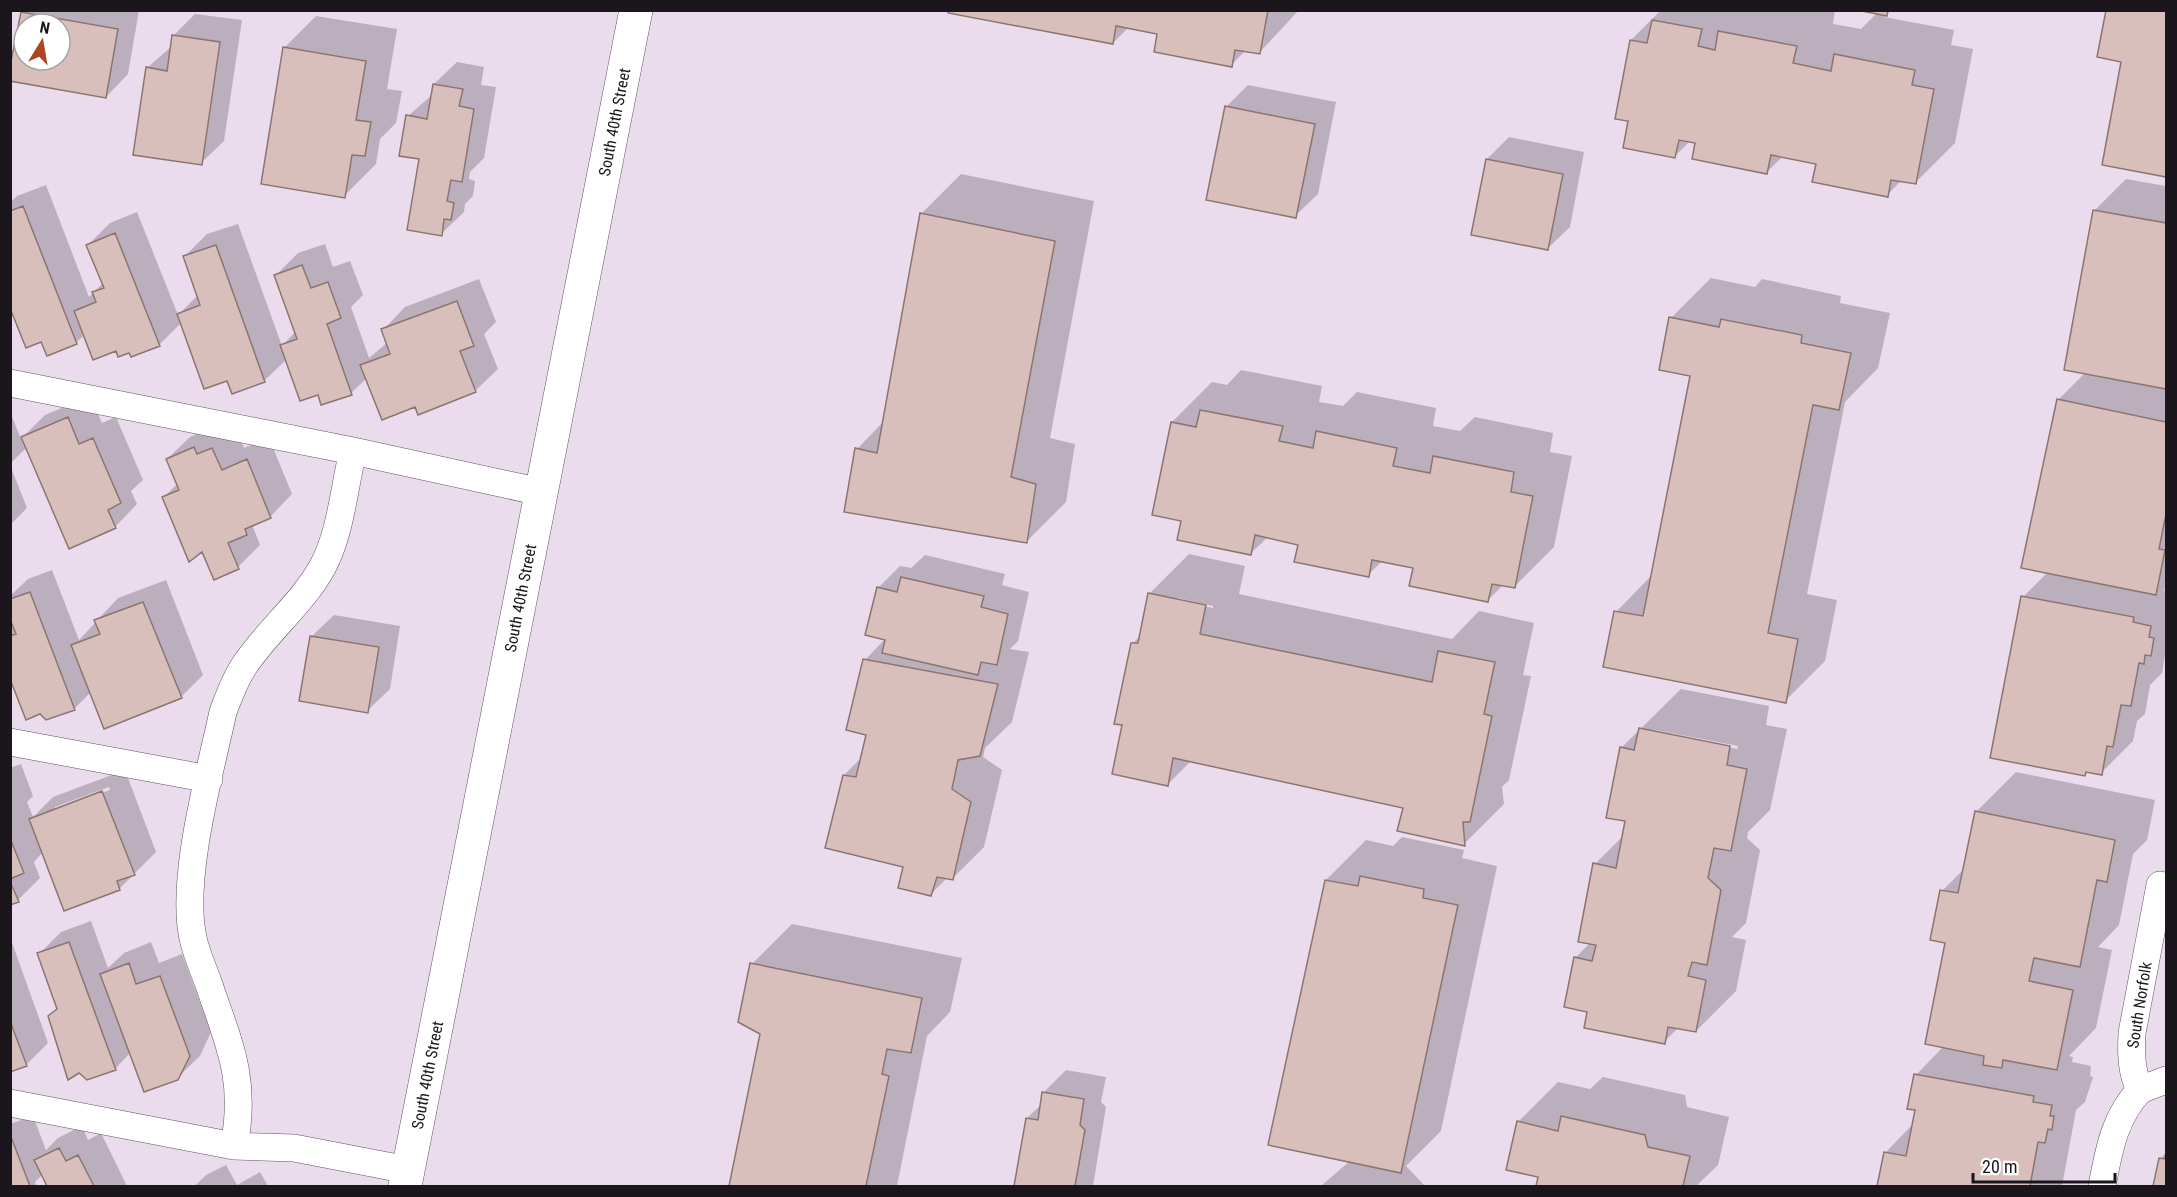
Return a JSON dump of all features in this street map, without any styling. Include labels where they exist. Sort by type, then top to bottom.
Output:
[{"type":"street","name":"South 40th Street","points":[[407,1178],[636,10]]},
{"type":"lane","points":[[10,383],[353,451],[541,492]]},
{"type":"lane","points":[[234,1146],[240,1114],[235,1064],[193,939],[190,916],[193,869],[223,712],[232,687],[244,666],[309,587],[323,565],[333,540],[353,451]]},
{"type":"lane","points":[[10,742],[209,779]]},
{"type":"lane","name":"South Norfolk","points":[[2140,1090],[2134,1076],[2131,1057],[2132,1033],[2160,885]]},
{"type":"lane","points":[[2102,1186],[2117,1124],[2127,1105],[2140,1090],[2166,1080]]},
{"type":"lane","points":[[10,1103],[234,1146],[294,1148],[407,1178]]},
{"type":"building","points":[[948,10],[1268,10],[1260,54],[1235,50],[1232,67],[1154,52],[1157,34],[1116,26],[1113,44],[948,13]]},
{"type":"building","points":[[1857,10],[1888,10],[1887,16]]},
{"type":"building","points":[[2106,10],[2166,10],[2166,177],[2102,165],[2121,62],[2097,57]]},
{"type":"building","points":[[1652,20],[1702,29],[1698,46],[1715,50],[1718,31],[1797,46],[1793,63],[1831,71],[1834,54],[1915,70],[1912,85],[1934,89],[1916,184],[1891,180],[1888,197],[1812,182],[1816,164],[1771,155],[1767,174],[1692,159],[1695,143],[1679,140],[1675,158],[1623,148],[1628,121],[1615,119],[1630,40],[1647,43]]},
{"type":"building","points":[[72,21],[118,29],[106,98],[10,81],[12,56],[12,72],[72,72]]},
{"type":"building","points":[[172,35],[220,42],[202,165],[133,155],[146,67],[167,71]]},
{"type":"building","points":[[283,47],[366,61],[356,120],[371,122],[365,156],[352,155],[345,198],[261,184]]},
{"type":"building","points":[[433,84],[463,89],[459,106],[474,109],[462,182],[451,180],[447,201],[454,203],[451,220],[444,219],[442,236],[407,230],[419,159],[399,156],[406,115],[427,119]]},
{"type":"building","points":[[1225,106],[1315,124],[1296,218],[1206,200]]},
{"type":"building","points":[[1486,159],[1563,174],[1548,250],[1471,235]]},
{"type":"building","points":[[23,206],[77,344],[47,356],[41,342],[26,348],[10,308],[10,211]]},
{"type":"building","points":[[2093,210],[2166,223],[2166,389],[2064,370]]},
{"type":"building","points":[[920,213],[1055,241],[1011,477],[1036,484],[1027,543],[844,512],[855,448],[877,453]]},
{"type":"building","points":[[115,233],[160,346],[131,357],[129,353],[118,357],[116,351],[93,360],[74,311],[96,302],[92,292],[104,288],[86,245]]},
{"type":"building","points":[[216,245],[265,382],[232,394],[227,381],[204,389],[177,314],[200,305],[183,256]]},
{"type":"building","points":[[302,265],[311,288],[328,282],[341,318],[327,324],[352,395],[321,405],[318,395],[300,401],[280,345],[297,339],[274,275]]},
{"type":"building","points":[[457,301],[474,346],[460,351],[476,392],[418,415],[415,407],[382,420],[360,365],[390,354],[381,329]]},
{"type":"building","points":[[1669,317],[1719,327],[1721,319],[1802,335],[1801,343],[1851,353],[1839,410],[1813,405],[1768,633],[1798,639],[1786,703],[1603,667],[1614,611],[1643,616],[1690,376],[1659,370]]},
{"type":"building","points":[[2057,399],[2166,422],[2166,514],[2159,549],[2165,550],[2156,595],[2021,568]]},
{"type":"building","points":[[1200,410],[1283,426],[1279,441],[1313,448],[1316,431],[1397,448],[1393,466],[1430,473],[1433,456],[1514,472],[1511,492],[1533,496],[1515,588],[1492,584],[1488,602],[1409,586],[1413,568],[1372,560],[1369,577],[1294,562],[1298,545],[1255,535],[1251,555],[1177,540],[1181,521],[1152,515],[1171,422],[1196,427]]},
{"type":"building","points":[[68,417],[79,444],[93,438],[121,503],[108,510],[116,528],[69,549],[21,437]]},
{"type":"building","points":[[194,447],[197,454],[212,448],[222,470],[247,459],[271,518],[245,529],[247,535],[228,543],[239,569],[214,580],[202,552],[189,562],[162,497],[179,490],[166,459]]},
{"type":"building","points":[[901,577],[984,596],[981,607],[1008,614],[997,665],[981,662],[978,675],[882,653],[885,640],[865,635],[877,587],[897,592]]},
{"type":"building","points":[[30,592],[75,710],[46,720],[40,714],[26,720],[10,679],[10,636],[16,634],[10,619],[10,599]]},
{"type":"building","points":[[1148,593],[1206,605],[1200,634],[1432,682],[1438,651],[1495,662],[1484,714],[1492,716],[1470,822],[1463,822],[1465,846],[1397,831],[1403,808],[1173,758],[1168,786],[1112,774],[1122,725],[1114,724],[1131,643],[1138,643]]},
{"type":"building","points":[[2021,596],[2134,617],[2133,622],[2151,626],[2149,637],[2154,638],[2151,656],[2145,655],[2144,664],[2139,663],[2131,706],[2121,705],[2113,747],[2107,746],[2102,775],[2086,772],[2085,776],[1990,758]]},
{"type":"building","points":[[143,602],[182,698],[104,729],[71,645],[100,634],[94,620]]},
{"type":"building","points":[[310,636],[379,647],[368,713],[299,701]]},
{"type":"building","points":[[863,659],[998,684],[980,756],[958,760],[952,789],[971,802],[953,880],[937,877],[931,896],[898,888],[903,867],[825,848],[843,775],[856,777],[866,735],[846,730]]},
{"type":"building","points":[[1639,728],[1730,746],[1727,765],[1747,769],[1731,851],[1714,848],[1708,878],[1721,890],[1707,965],[1692,962],[1688,976],[1706,980],[1696,1032],[1668,1027],[1665,1044],[1584,1028],[1587,1012],[1564,1007],[1574,957],[1592,961],[1596,945],[1578,942],[1593,863],[1616,868],[1625,821],[1606,818],[1620,747],[1634,750]]},
{"type":"building","points":[[102,791],[135,875],[117,881],[120,890],[64,911],[29,819]]},
{"type":"building","points":[[1975,811],[2115,840],[2107,882],[2097,880],[2080,967],[2034,958],[2029,981],[2073,990],[2057,1070],[2003,1060],[2002,1068],[1983,1065],[1984,1056],[1925,1044],[1945,943],[1930,940],[1940,890],[1958,893]]},
{"type":"building","points":[[10,838],[24,873],[10,879]]},
{"type":"building","points":[[1360,876],[1424,889],[1423,898],[1458,905],[1401,1173],[1268,1145],[1325,880],[1358,886]]},
{"type":"building","points":[[10,881],[19,902],[10,905]]},
{"type":"building","points":[[69,942],[116,1070],[87,1080],[79,1073],[68,1080],[48,1016],[57,1009],[37,953]]},
{"type":"building","points":[[129,963],[136,984],[160,976],[190,1056],[178,1080],[144,1092],[100,974]]},
{"type":"building","points":[[750,963],[922,998],[911,1053],[887,1049],[882,1074],[889,1076],[866,1186],[729,1186],[760,1034],[738,1022]]},
{"type":"building","points":[[10,1021],[27,1066],[10,1072]]},
{"type":"building","points":[[1914,1074],[2034,1096],[2033,1102],[2052,1105],[2050,1116],[2054,1116],[2052,1130],[2048,1129],[2045,1143],[2038,1142],[2030,1186],[1877,1186],[1884,1152],[1906,1156],[1915,1110],[1907,1109]]},
{"type":"building","points":[[1042,1092],[1084,1099],[1080,1125],[1085,1130],[1075,1186],[1014,1186],[1026,1118],[1038,1120]]},
{"type":"building","points":[[1561,1116],[1645,1135],[1648,1147],[1690,1156],[1683,1186],[1536,1186],[1538,1177],[1506,1170],[1517,1121],[1558,1131]]},
{"type":"building","points":[[11,1137],[30,1186],[10,1186]]},
{"type":"building","points":[[59,1148],[66,1161],[78,1155],[94,1186],[47,1186],[34,1160]]},
{"type":"building","points":[[2166,1150],[2166,1186],[2153,1186],[2159,1158],[2165,1159]]}]
